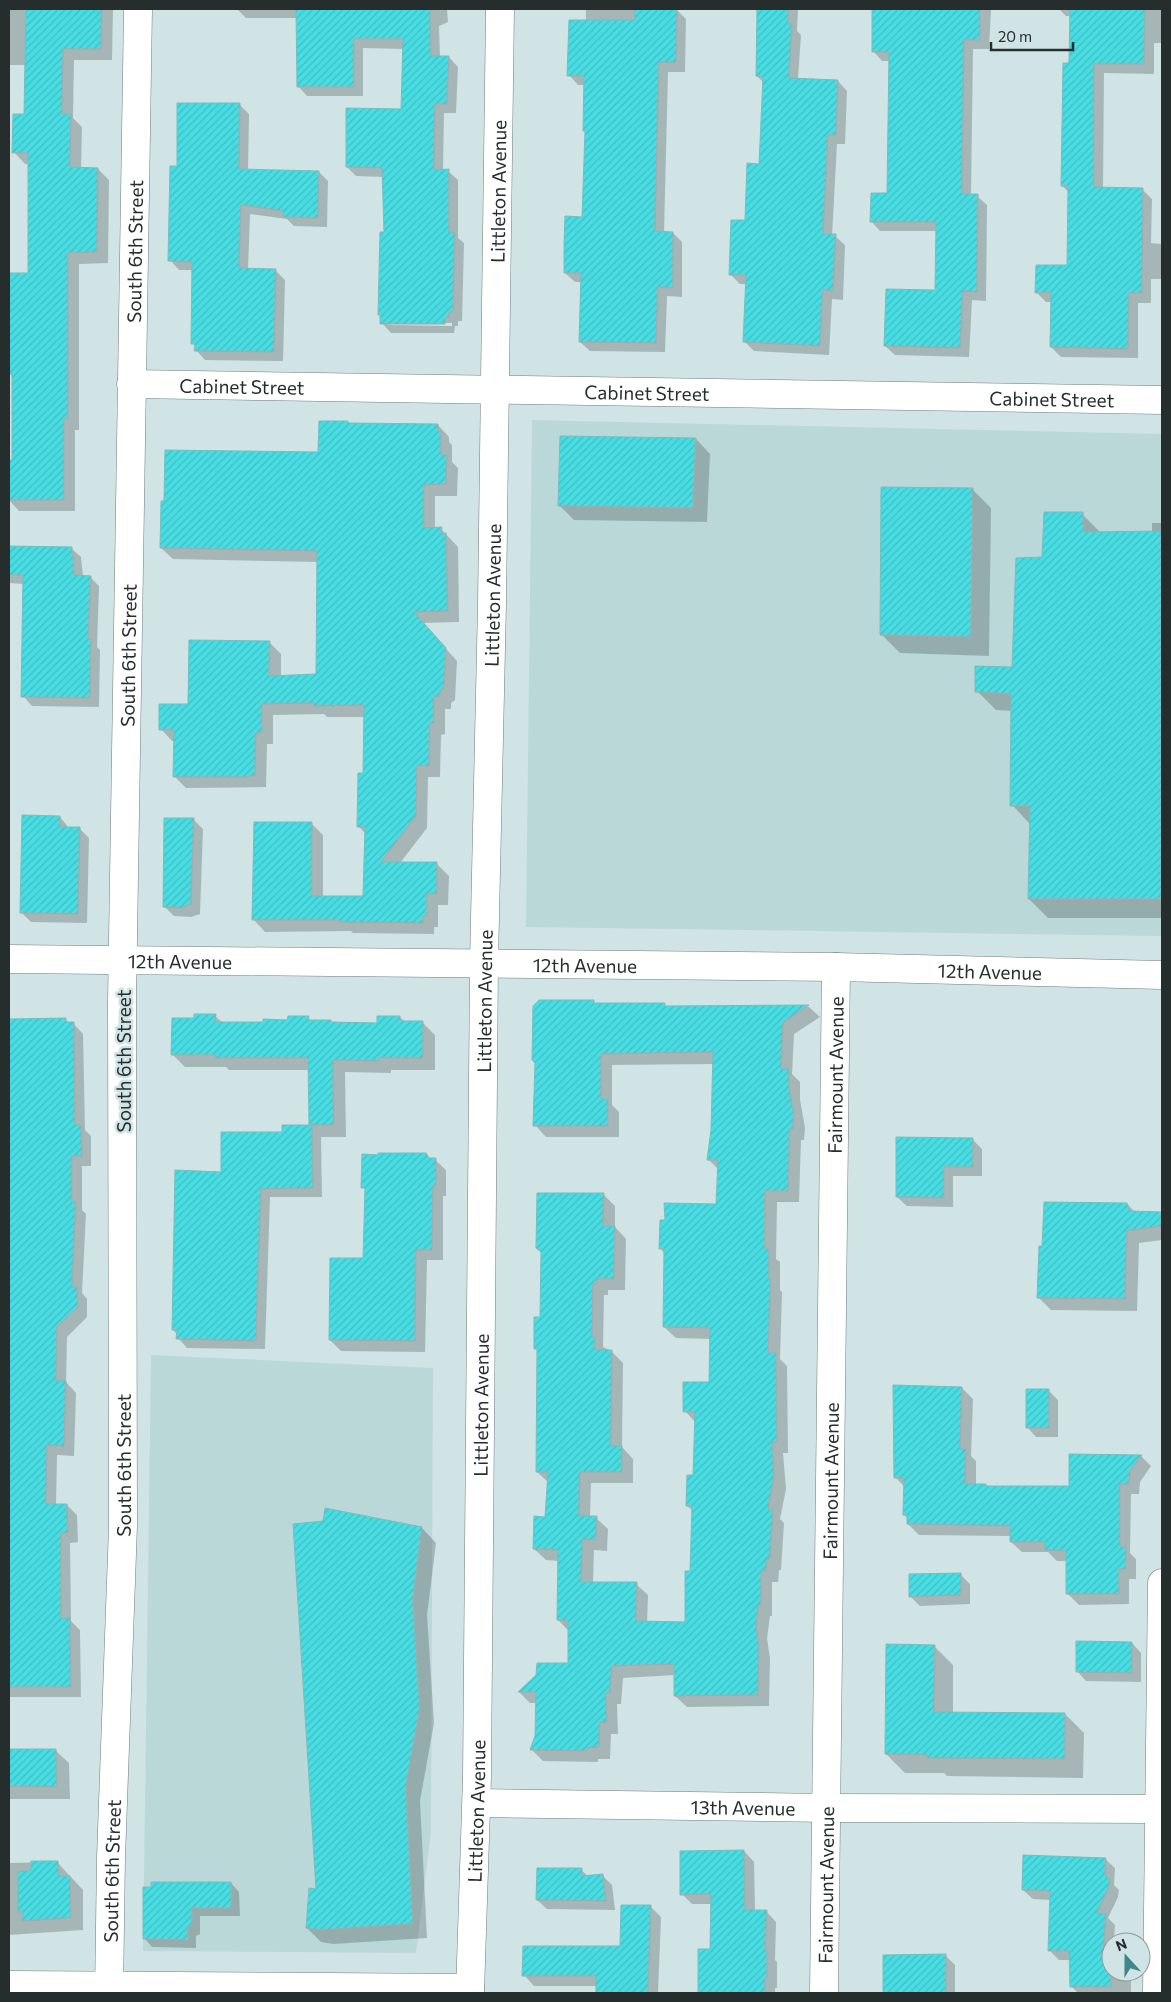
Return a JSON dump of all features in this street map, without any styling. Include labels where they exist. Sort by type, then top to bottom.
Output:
[{"type":"street","name":"South 6th Street","points":[[109,1989],[112,1848],[124,1526],[122,1001],[138,9]]},
{"type":"street","name":"Littleton Avenue","points":[[470,1990],[476,1803],[484,963],[492,603],[500,9]]},
{"type":"street","name":"Cabinet Street","points":[[131,384],[1162,400]]},
{"type":"street","name":"12th Avenue","points":[[9,959],[836,967],[1162,975]]},
{"type":"street","name":"Fairmount Avenue","points":[[824,1993],[836,967]]},
{"type":"street","points":[[1157,1993],[1162,1583]]},
{"type":"street","name":"13th Avenue","points":[[476,1803],[826,1808],[1159,1809]]},
{"type":"street","points":[[9,1985],[109,1989],[470,1990]]},
{"type":"shaded area","points":[[532,420],[1162,434],[1162,936],[526,927]]},
{"type":"shaded area","points":[[151,1355],[433,1368],[431,1832],[416,1953],[143,1951]]},
{"type":"building","points":[[26,9],[102,9],[101,49],[63,49],[62,114],[71,114],[70,167],[98,168],[97,252],[68,253],[68,419],[64,419],[64,500],[9,500],[9,460],[12,460],[12,374],[9,374],[10,273],[28,273],[28,153],[12,153],[13,114],[24,114]]},
{"type":"building","points":[[296,9],[430,9],[431,56],[449,56],[447,104],[435,104],[434,170],[449,169],[449,232],[455,233],[453,312],[449,312],[449,317],[446,317],[445,324],[380,324],[380,315],[378,315],[380,232],[384,232],[382,168],[346,167],[346,108],[401,109],[403,39],[354,39],[354,87],[297,87]]},
{"type":"building","points":[[635,9],[677,9],[676,63],[659,62],[655,231],[673,232],[673,288],[658,287],[656,343],[579,342],[581,273],[564,273],[564,243],[565,216],[582,217],[585,131],[583,131],[584,76],[567,76],[569,20],[635,20]]},
{"type":"building","points":[[757,9],[788,9],[788,24],[792,24],[789,78],[838,80],[836,135],[828,135],[823,234],[836,234],[833,291],[823,290],[820,346],[743,342],[746,275],[729,275],[731,220],[745,220],[747,163],[759,164],[763,77],[756,76]]},
{"type":"building","points":[[872,9],[980,9],[980,40],[964,40],[962,194],[978,194],[977,292],[963,291],[960,348],[884,346],[886,289],[935,290],[936,222],[870,222],[871,193],[887,193],[889,52],[872,52]]},
{"type":"building","points":[[1070,9],[1145,9],[1144,64],[1094,64],[1094,187],[1143,188],[1142,293],[1129,293],[1128,349],[1050,347],[1051,292],[1035,293],[1036,265],[1067,265],[1068,186],[1061,186],[1063,63],[1069,63]]},
{"type":"building","points":[[177,103],[240,103],[239,169],[319,171],[318,218],[283,217],[283,211],[241,205],[239,268],[276,269],[274,352],[194,351],[195,344],[191,344],[192,262],[168,261],[170,166],[177,166]]},
{"type":"building","points":[[319,421],[438,424],[438,432],[441,431],[441,455],[447,455],[446,484],[424,485],[424,528],[442,527],[441,534],[446,533],[448,611],[414,612],[446,648],[444,688],[440,691],[440,697],[434,697],[434,723],[430,723],[429,766],[417,766],[416,816],[381,862],[437,862],[437,894],[427,894],[427,916],[423,916],[423,923],[340,922],[340,920],[252,920],[254,822],[312,822],[312,896],[363,896],[365,827],[357,827],[358,773],[363,773],[364,705],[314,706],[314,703],[262,704],[262,733],[256,733],[255,776],[249,777],[173,777],[174,730],[159,730],[159,704],[188,704],[189,640],[270,641],[269,676],[316,674],[317,551],[160,548],[161,501],[164,501],[165,450],[318,452]]},
{"type":"building","points":[[560,436],[696,438],[693,508],[558,506]]},
{"type":"building","points":[[881,487],[973,488],[971,637],[880,635]]},
{"type":"building","points":[[1044,512],[1083,512],[1084,532],[1162,531],[1162,899],[1028,899],[1030,806],[1010,806],[1011,694],[975,692],[975,666],[1012,667],[1016,558],[1042,557]]},
{"type":"building","points":[[9,546],[72,547],[74,575],[91,576],[88,639],[91,639],[90,698],[21,697],[23,575],[9,575]]},
{"type":"building","points":[[22,815],[60,816],[60,827],[80,827],[78,914],[20,913]]},
{"type":"building","points":[[164,818],[194,818],[191,904],[181,908],[163,907]]},
{"type":"building","points":[[539,1000],[594,1000],[594,1003],[665,1003],[665,1006],[809,1005],[783,1023],[781,1069],[789,1069],[789,1086],[794,1115],[793,1129],[790,1129],[788,1191],[765,1191],[765,1249],[769,1249],[769,1279],[771,1279],[768,1353],[776,1353],[777,1442],[772,1442],[774,1476],[768,1510],[773,1510],[770,1558],[767,1559],[766,1571],[761,1571],[761,1604],[759,1604],[756,1626],[759,1646],[758,1695],[674,1696],[674,1664],[612,1666],[610,1693],[606,1693],[607,1723],[600,1722],[599,1747],[587,1748],[587,1751],[530,1750],[535,1736],[536,1692],[518,1692],[536,1675],[537,1663],[568,1663],[568,1621],[557,1620],[558,1550],[533,1549],[534,1516],[545,1517],[548,1472],[536,1472],[537,1349],[534,1349],[534,1317],[540,1317],[541,1252],[536,1248],[537,1193],[604,1193],[603,1226],[615,1226],[614,1279],[596,1279],[597,1284],[593,1284],[592,1337],[595,1337],[595,1350],[612,1350],[611,1446],[622,1446],[622,1472],[580,1472],[579,1516],[597,1516],[596,1540],[583,1539],[581,1582],[637,1582],[636,1621],[685,1622],[685,1571],[690,1571],[692,1506],[686,1506],[687,1475],[693,1475],[695,1412],[683,1412],[683,1382],[709,1382],[710,1328],[663,1327],[664,1249],[659,1249],[660,1220],[665,1220],[664,1203],[716,1204],[718,1160],[707,1160],[711,1130],[713,1052],[601,1054],[601,1099],[608,1099],[608,1126],[533,1126],[535,1063],[532,1060],[533,1006]]},
{"type":"building","points":[[194,1014],[216,1014],[215,1022],[263,1022],[263,1019],[287,1020],[288,1016],[309,1016],[308,1020],[377,1023],[377,1016],[400,1016],[400,1021],[423,1021],[423,1058],[379,1058],[379,1061],[333,1060],[334,1125],[309,1125],[308,1058],[215,1058],[215,1055],[171,1055],[172,1018],[194,1018]]},
{"type":"building","points":[[66,1018],[66,1022],[74,1022],[75,1125],[81,1125],[82,1156],[72,1156],[72,1202],[76,1202],[72,1287],[77,1287],[78,1307],[57,1327],[56,1381],[66,1381],[64,1446],[47,1445],[46,1504],[67,1504],[68,1533],[61,1533],[61,1618],[70,1618],[71,1687],[9,1687],[9,1019]]},
{"type":"building","points":[[282,1125],[312,1125],[313,1188],[261,1189],[256,1341],[176,1339],[177,1330],[172,1330],[175,1170],[221,1172],[221,1132],[282,1132]]},
{"type":"building","points":[[896,1137],[973,1138],[973,1167],[944,1167],[944,1198],[896,1197]]},
{"type":"building","points":[[378,1153],[426,1153],[429,1158],[436,1158],[436,1186],[433,1186],[432,1250],[416,1250],[415,1341],[329,1340],[330,1258],[363,1258],[365,1188],[361,1188],[362,1154],[378,1155]]},
{"type":"building","points":[[1044,1202],[1127,1203],[1130,1211],[1162,1212],[1162,1226],[1127,1231],[1125,1299],[1037,1298],[1039,1246],[1042,1246]]},
{"type":"building","points":[[893,1385],[962,1387],[960,1449],[966,1449],[965,1484],[986,1484],[986,1486],[1069,1486],[1069,1454],[1142,1455],[1130,1471],[1129,1484],[1120,1484],[1120,1547],[1126,1547],[1126,1569],[1119,1569],[1119,1594],[1066,1594],[1066,1551],[1045,1550],[1045,1542],[1010,1542],[1010,1526],[907,1524],[907,1515],[903,1515],[904,1478],[894,1478]]},
{"type":"building","points":[[1026,1389],[1049,1389],[1049,1428],[1026,1428]]},
{"type":"building","points":[[325,1508],[422,1527],[413,1600],[420,1708],[406,1786],[413,1924],[318,1930],[306,1928],[309,1888],[316,1889],[293,1524],[323,1521]]},
{"type":"building","points":[[961,1573],[961,1595],[909,1597],[909,1574]]},
{"type":"building","points":[[1076,1641],[1132,1642],[1132,1673],[1076,1672]]},
{"type":"building","points":[[886,1644],[935,1645],[934,1712],[1065,1713],[1065,1759],[927,1758],[927,1755],[885,1754]]},
{"type":"building","points":[[9,1749],[56,1749],[57,1787],[9,1786]]},
{"type":"building","points":[[744,1850],[745,1910],[767,1910],[765,1950],[767,1950],[767,1978],[765,1978],[765,1993],[698,1992],[698,1949],[710,1949],[711,1894],[680,1895],[680,1851]]},
{"type":"building","points":[[1023,1855],[1106,1858],[1105,1875],[1110,1879],[1109,1887],[1097,1913],[1106,1914],[1105,1932],[1101,1932],[1101,1982],[1111,1982],[1111,1987],[1070,1987],[1069,1951],[1048,1951],[1050,1891],[1022,1890]]},
{"type":"building","points":[[31,1861],[58,1861],[59,1876],[70,1876],[71,1918],[22,1921],[23,1912],[18,1912],[18,1872],[31,1870]]},
{"type":"building","points":[[537,1868],[582,1868],[582,1876],[603,1874],[606,1901],[536,1900]]},
{"type":"building","points":[[151,1882],[231,1882],[232,1908],[192,1908],[192,1925],[188,1927],[188,1940],[143,1939],[143,1887],[151,1887]]},
{"type":"building","points":[[621,1905],[651,1905],[648,1993],[596,1993],[596,1976],[522,1976],[523,1946],[620,1946]]},
{"type":"building","points":[[946,1954],[946,1993],[883,1993],[883,1955]]}]
